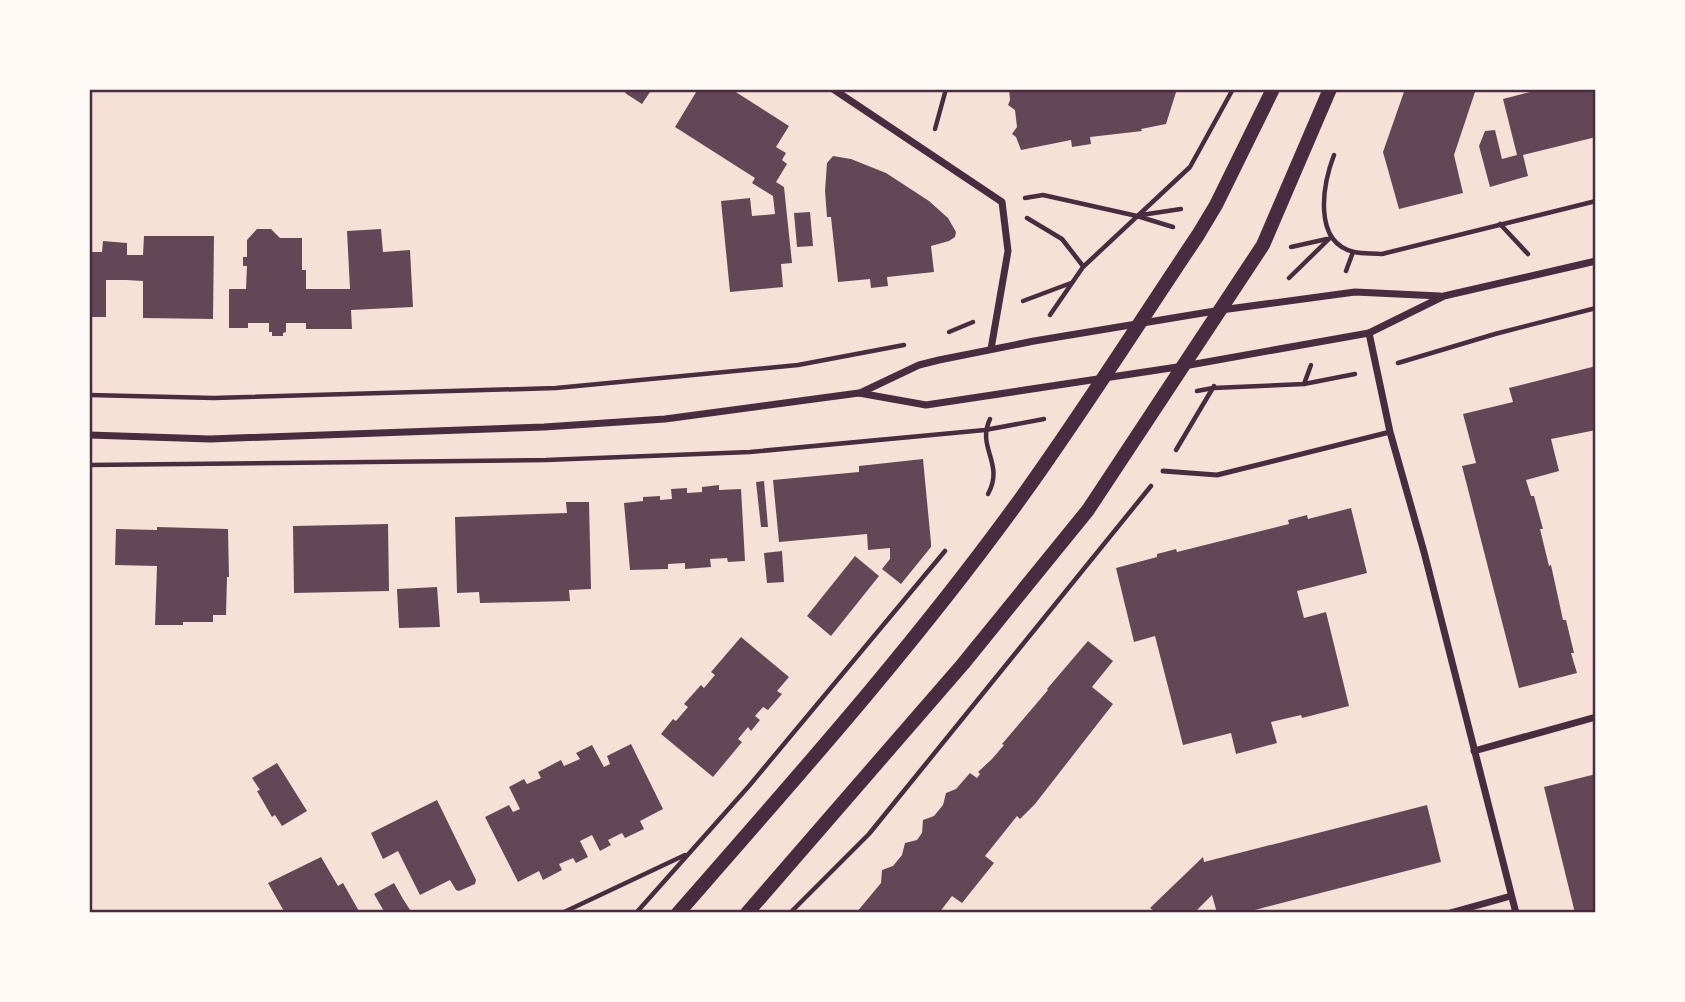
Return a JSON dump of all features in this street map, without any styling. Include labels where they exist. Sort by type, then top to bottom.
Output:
[{"type":"main road","points":[[678,913],[790,785],[936,609],[1026,491],[1198,235],[1216,205],[1273,89]]},
{"type":"main road","points":[[747,913],[963,664],[1088,510],[1264,245],[1330,89]]},
{"type":"street","points":[[834,89],[1002,202],[1008,251],[991,349]]},
{"type":"street","points":[[859,393],[926,405],[1184,366],[1369,333],[1444,296],[1596,261]]},
{"type":"street","points":[[89,435],[210,439],[544,427],[666,419],[859,393],[919,365],[991,349],[1221,310],[1354,292],[1444,296]]},
{"type":"street","points":[[1369,333],[1390,432],[1424,552],[1516,913]]},
{"type":"street","points":[[1474,751],[1596,716]]},
{"type":"street","points":[[1450,913],[1511,896]]},
{"type":"lane","points":[[1163,471],[1217,475],[1390,432]]},
{"type":"path","points":[[928,151],[946,89]]},
{"type":"path","points":[[948,333],[1072,283],[1083,267],[1190,167],[1233,89]]},
{"type":"path","points":[[1334,154],[1325,180],[1326,226],[1331,237],[1353,252],[1382,254],[1596,201]]},
{"type":"path","points":[[1002,202],[1043,195],[1137,216]]},
{"type":"path","points":[[1002,202],[1062,239],[1083,267]]},
{"type":"path","points":[[1500,224],[1545,273]]},
{"type":"path","points":[[790,913],[869,834],[1163,471],[1213,387],[1304,384],[1376,369],[1596,308]]},
{"type":"path","points":[[89,395],[214,398],[555,388],[798,365],[908,344]]},
{"type":"path","points":[[89,466],[532,460],[736,453],[985,430],[995,481],[986,496]]},
{"type":"path","points":[[636,913],[749,786],[946,550]]},
{"type":"path","points":[[562,913],[689,853]]},
{"type":"building","points":[[628,89],[652,89],[642,104],[625,93]]},
{"type":"building","points":[[698,89],[731,89],[789,126],[776,147],[786,153],[782,160],[787,164],[776,182],[784,187],[792,263],[781,264],[783,287],[730,292],[721,201],[750,198],[752,216],[775,214],[773,196],[752,183],[755,178],[675,127]]},
{"type":"building","points":[[1009,89],[1177,89],[1166,124],[1141,129],[1142,131],[1090,137],[1091,144],[1072,147],[1071,140],[1021,150],[1012,134],[1017,127],[1015,110],[1008,105]]},
{"type":"building","points":[[1405,89],[1476,89],[1454,155],[1463,193],[1399,209],[1383,152]]},
{"type":"building","points":[[1542,89],[1596,89],[1596,137],[1523,155],[1528,176],[1490,187],[1479,146],[1485,131],[1495,130],[1502,159],[1517,155],[1503,99]]},
{"type":"building","points":[[833,156],[851,159],[886,173],[929,201],[948,218],[956,232],[955,237],[931,246],[934,272],[887,277],[888,286],[871,288],[870,279],[838,282],[831,217],[827,217],[825,191],[827,163]]},
{"type":"building","points":[[810,212],[813,246],[797,247],[794,213]]},
{"type":"building","points":[[257,229],[271,229],[280,238],[302,238],[302,270],[306,270],[306,289],[350,289],[347,231],[381,229],[383,252],[410,250],[413,307],[351,310],[352,329],[306,329],[306,323],[286,323],[283,336],[272,336],[269,323],[248,323],[248,328],[229,328],[229,289],[246,289],[247,266],[243,266],[243,257],[247,257],[247,240]]},
{"type":"building","points":[[144,236],[214,236],[213,319],[143,318],[143,281],[126,280],[106,280],[106,317],[89,317],[89,252],[102,252],[103,241],[127,243],[127,255],[143,255]]},
{"type":"building","points":[[1596,366],[1596,430],[1551,439],[1559,471],[1526,480],[1531,496],[1534,496],[1543,529],[1540,529],[1563,620],[1566,620],[1577,673],[1519,688],[1462,466],[1476,463],[1463,414],[1513,402],[1509,388]]},
{"type":"building","points":[[923,459],[931,547],[901,584],[882,569],[890,559],[890,548],[868,550],[867,534],[779,542],[773,480],[859,472],[859,466]]},
{"type":"building","points":[[764,481],[768,527],[761,527],[756,482]]},
{"type":"building","points":[[719,485],[719,490],[741,489],[745,561],[710,559],[711,567],[685,569],[685,563],[668,564],[668,569],[630,570],[624,503],[643,501],[643,497],[660,496],[660,500],[672,499],[671,489],[687,488],[687,493],[702,492],[702,487]]},
{"type":"building","points":[[566,502],[589,502],[591,589],[569,590],[570,601],[480,603],[479,592],[457,593],[455,517],[567,513]]},
{"type":"building","points":[[1351,508],[1367,573],[1297,591],[1304,618],[1326,612],[1349,706],[1302,718],[1301,715],[1271,722],[1277,743],[1236,754],[1231,733],[1183,745],[1155,636],[1134,642],[1116,568],[1176,549],[1177,552],[1289,524],[1288,520],[1307,515],[1308,519]]},
{"type":"building","points":[[388,524],[389,591],[294,593],[293,526]]},
{"type":"building","points":[[157,527],[228,529],[229,577],[226,615],[213,615],[213,622],[155,625],[157,566],[115,565],[116,529],[157,530]]},
{"type":"building","points":[[782,551],[784,582],[767,583],[764,553]]},
{"type":"building","points":[[855,556],[879,576],[831,636],[807,616]]},
{"type":"building","points":[[437,587],[440,627],[399,628],[397,589]]},
{"type":"building","points":[[741,637],[789,677],[777,691],[782,694],[768,710],[763,707],[755,716],[760,720],[751,731],[748,727],[738,739],[742,742],[713,777],[661,734],[673,719],[676,721],[688,707],[684,704],[701,685],[704,688],[715,675],[711,672]]},
{"type":"building","points":[[1088,641],[1113,661],[1092,687],[1113,704],[1035,804],[1020,819],[1017,816],[985,856],[994,863],[962,903],[952,896],[939,913],[856,913],[881,883],[882,870],[893,866],[902,855],[905,843],[917,840],[922,833],[923,820],[934,816],[943,805],[946,793],[956,789],[970,773],[977,778],[980,774],[978,772],[1004,745],[1002,744]]},
{"type":"building","points":[[631,744],[663,809],[640,821],[644,829],[625,838],[622,833],[608,840],[611,845],[600,851],[592,835],[580,841],[588,857],[576,863],[573,858],[559,864],[562,870],[543,880],[539,871],[518,882],[485,817],[509,805],[513,812],[520,809],[509,787],[524,779],[527,784],[541,778],[538,772],[561,760],[564,766],[580,759],[576,753],[592,745],[604,767],[610,764],[607,756]]},
{"type":"building","points":[[277,763],[307,811],[282,826],[275,815],[272,817],[252,778]]},
{"type":"building","points":[[1596,774],[1596,913],[1575,913],[1544,787]]},
{"type":"building","points":[[437,800],[476,880],[475,884],[459,891],[450,880],[420,895],[398,851],[383,859],[371,833]]},
{"type":"building","points":[[1427,805],[1441,862],[1243,913],[1217,913],[1212,895],[1194,913],[1151,913],[1153,910],[1150,908],[1203,857],[1204,862]]},
{"type":"building","points":[[321,857],[338,886],[343,883],[360,913],[285,913],[268,883]]},
{"type":"building","points":[[394,883],[412,913],[385,913],[374,894]]}]
